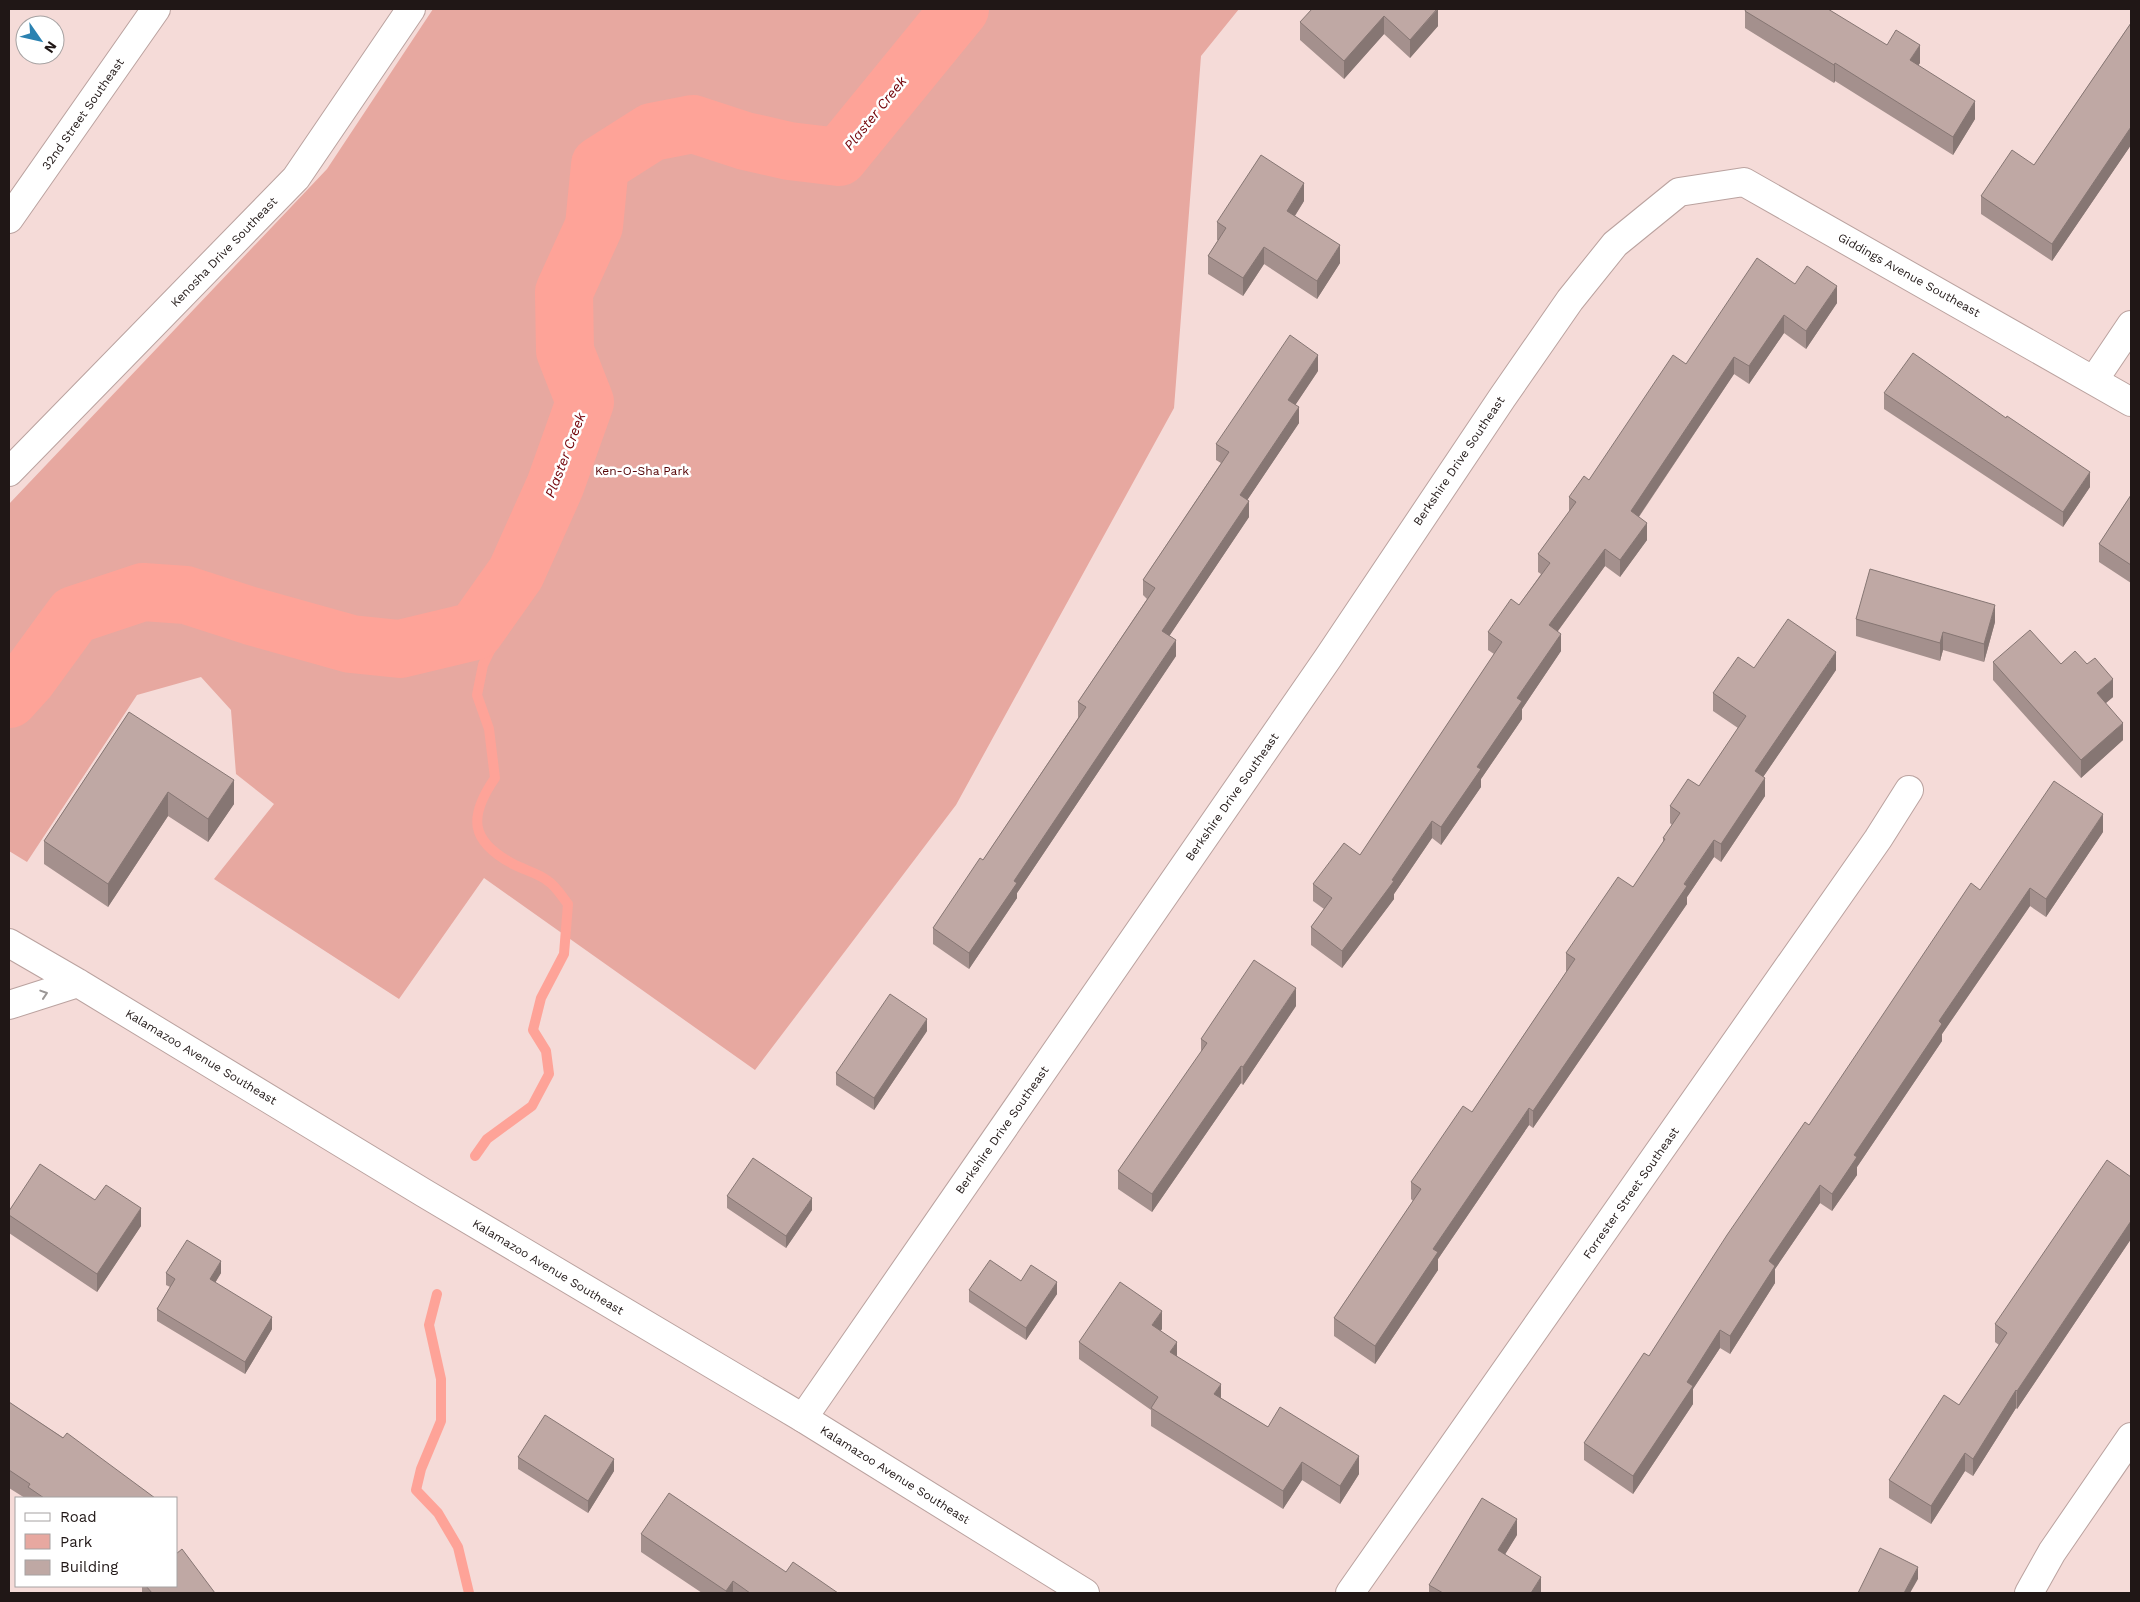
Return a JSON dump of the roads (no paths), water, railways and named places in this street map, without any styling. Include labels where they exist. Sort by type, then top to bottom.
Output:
[{"type":"street","name":"32nd Street Southeast","points":[[9,219],[156,9]]},
{"type":"street","name":"Kenosha Drive Southeast","points":[[9,472],[296,178],[411,9]]},
{"type":"street","name":"Giddings Avenue Southeast","points":[[1679,192],[1744,182],[2131,402]]},
{"type":"street","name":"Berkshire Drive Southeast","points":[[802,1418],[1322,667],[1496,406],[1570,300],[1614,244],[1679,192]]},
{"type":"street","points":[[2094,380],[2131,325]]},
{"type":"street","name":"Forrester Street Southeast","points":[[1350,1593],[1878,839],[1909,790]]},
{"type":"street","name":"Kalamazoo Avenue Southeast","points":[[9,943],[802,1418],[1085,1593]]},
{"type":"street","points":[[9,1005],[78,983]]},
{"type":"street","points":[[2029,1593],[2052,1552],[2131,1437]]},
{"type":"waterway","name":"Plaster Creek","points":[[9,699],[28,678],[74,615],[143,592],[186,595],[251,616],[351,644],[400,649],[475,631],[516,573],[555,486],[585,402],[565,351],[564,292],[594,226],[600,165],[652,132],[693,124],[745,141],[789,151],[839,157],[960,9]]},
{"type":"waterway","points":[[475,1156],[487,1139],[532,1106],[549,1074],[546,1051],[533,1030],[541,998],[564,954],[568,904],[551,883],[513,864],[488,846],[481,837],[478,827],[477,816],[480,805],[495,778],[489,729],[477,695],[483,665],[496,638],[516,573]]},
{"type":"waterway","points":[[437,1294],[429,1325],[441,1379],[441,1421],[421,1469],[416,1490],[438,1513],[458,1547],[469,1593]]},
{"type":"park label","name":"Ken-O-Sha Park","points":[[642,471]]}]
